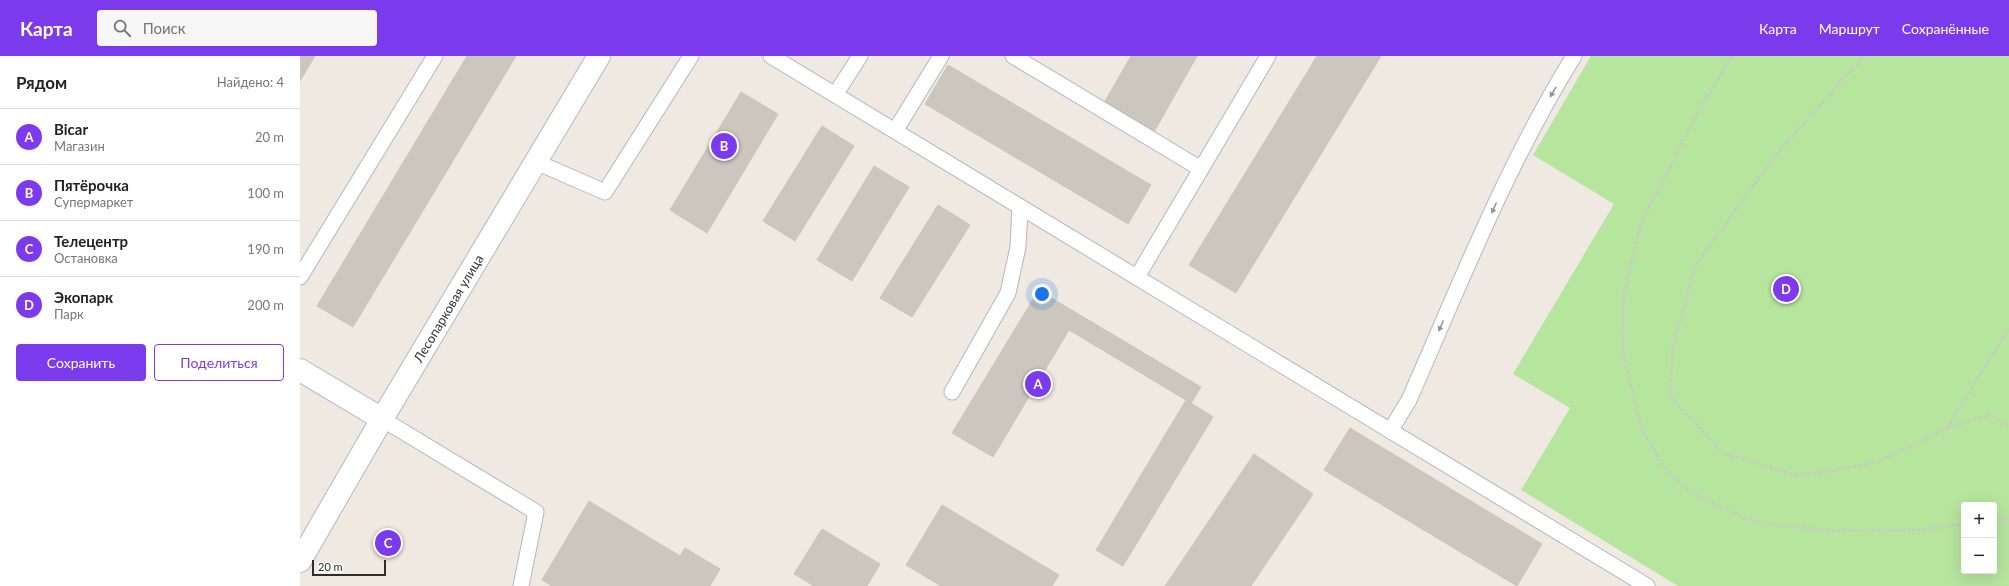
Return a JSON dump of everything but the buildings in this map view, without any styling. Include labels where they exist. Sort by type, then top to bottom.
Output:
[{"type":"main road","name":"Лесопарковая улица","points":[[300,561],[382,419],[599,56]]},
{"type":"main road","points":[[300,370],[382,419]]},
{"type":"lane","points":[[300,278],[435,56]]},
{"type":"lane","points":[[536,162],[605,192],[691,56]]},
{"type":"lane","points":[[771,56],[1647,586]]},
{"type":"lane","points":[[835,95],[860,56]]},
{"type":"lane","points":[[895,131],[941,56]]},
{"type":"lane","points":[[1013,56],[1201,170]]},
{"type":"lane","points":[[1136,277],[1268,56]]},
{"type":"lane","points":[[1390,431],[1409,400],[1507,180],[1533,127],[1572,57]]},
{"type":"lane","points":[[952,392],[1008,292],[1018,247],[1020,207]]},
{"type":"lane","points":[[382,419],[536,512],[521,586]]},
{"type":"path","points":[[1732,56],[1699,110],[1641,224],[1623,298],[1623,354],[1642,429],[1665,469],[1683,486],[1713,504],[1756,522],[1830,531],[1921,530],[1961,524]]},
{"type":"path","points":[[1864,56],[1776,155],[1695,266],[1673,346],[1670,396],[1723,453],[1797,476],[1876,463],[1947,428],[1989,415],[2009,426]]},
{"type":"path","points":[[1947,428],[2009,329]]},
{"type":"path","points":[[1997,519],[2009,517]]},
{"type":"green space","points":[[1591,56],[2009,56],[2009,586],[1678,586],[1521,490],[1570,408],[1513,374],[1614,204],[1533,155]]},
{"type":"place","name":"Пятёрочка","points":[[724,146]]},
{"type":"place","name":"Экопарк","points":[[1786,289]]},
{"type":"place","name":"Bicar","points":[[1038,384]]},
{"type":"place","name":"Телецентр","points":[[388,543]]}]
